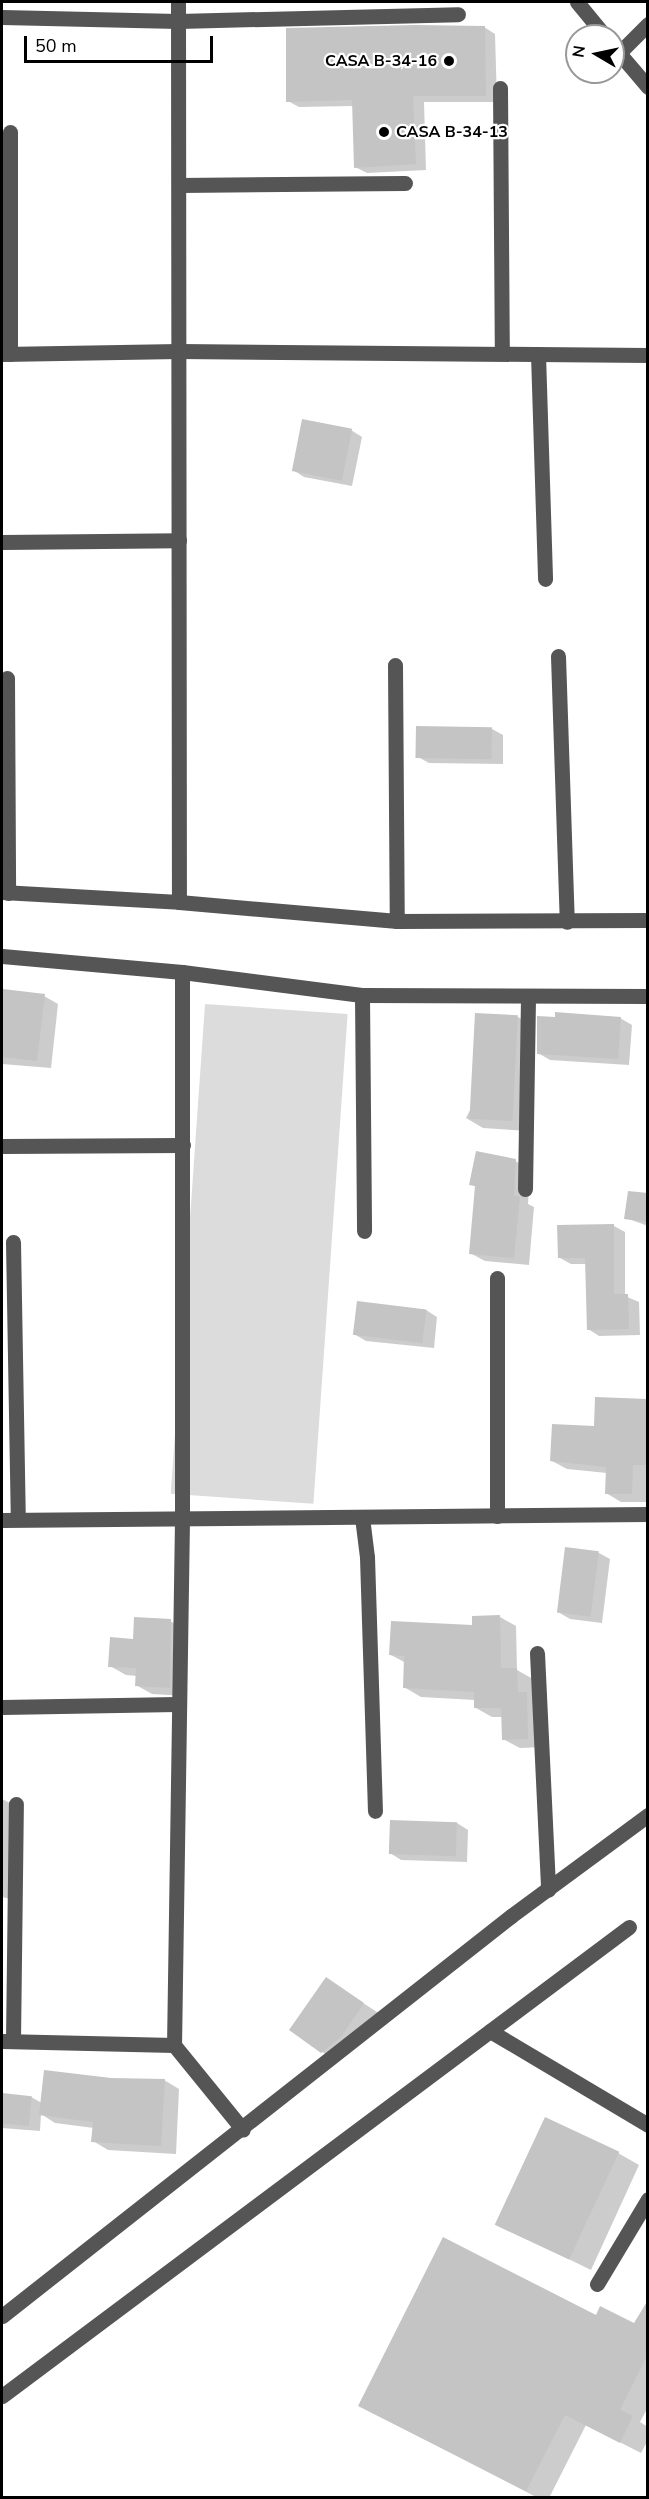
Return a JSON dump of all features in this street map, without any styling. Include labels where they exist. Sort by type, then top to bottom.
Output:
[{"type":"street","points":[[178,2],[179,902]]},
{"type":"street","points":[[577,2],[595,24]]},
{"type":"street","points":[[2,17],[178,21],[458,14]]},
{"type":"street","points":[[625,42],[648,24]]},
{"type":"street","points":[[625,60],[648,87]]},
{"type":"street","points":[[500,88],[502,353]]},
{"type":"street","points":[[10,132],[6,354],[179,351],[648,355]]},
{"type":"street","points":[[179,185],[405,183]]},
{"type":"street","points":[[538,354],[545,579]]},
{"type":"street","points":[[2,542],[179,540]]},
{"type":"street","points":[[558,656],[567,922]]},
{"type":"street","points":[[395,665],[397,921]]},
{"type":"street","points":[[7,678],[5,892],[179,902],[397,921],[648,920]]},
{"type":"street","points":[[2,956],[182,972],[362,995],[528,998],[648,996]]},
{"type":"street","points":[[182,972],[182,1520],[177,1704],[174,2045],[243,2130]]},
{"type":"street","points":[[362,995],[364,1231]]},
{"type":"street","points":[[525,1189],[528,998]]},
{"type":"street","points":[[2,1146],[183,1145]]},
{"type":"street","points":[[13,1242],[18,1519]]},
{"type":"street","points":[[497,1278],[497,1516]]},
{"type":"street","points":[[2,1520],[648,1514]]},
{"type":"street","points":[[362,1517],[367,1557],[375,1811]]},
{"type":"street","points":[[537,1653],[548,1890]]},
{"type":"street","points":[[2,1707],[177,1704]]},
{"type":"street","points":[[16,1804],[7,2041],[174,2045]]},
{"type":"street","points":[[2,2316],[243,2130],[511,1916],[648,1815]]},
{"type":"street","points":[[2,2396],[629,1927]]},
{"type":"street","points":[[490,2031],[648,2125]]},
{"type":"street","points":[[597,2284],[648,2199]]},
{"type":"shaded area","points":[[205,1004],[348,1014],[313,1504],[171,1494]]},
{"type":"building","points":[[485,26],[486,96],[413,96],[416,164],[354,168],[352,100],[286,102],[286,28]]},
{"type":"building","points":[[302,419],[352,429],[342,481],[292,471]]},
{"type":"building","points":[[416,726],[492,727],[491,759],[415,758]]},
{"type":"building","points":[[3,989],[45,994],[37,1061],[2,1057]]},
{"type":"building","points":[[555,1012],[621,1017],[618,1059],[537,1054],[537,1016],[555,1017]]},
{"type":"building","points":[[475,1013],[518,1015],[512,1121],[469,1119]]},
{"type":"building","points":[[476,1151],[516,1159],[514,1196],[520,1197],[514,1258],[469,1254],[475,1186],[469,1185]]},
{"type":"building","points":[[628,1191],[648,1193],[648,1222],[624,1219]]},
{"type":"building","points":[[614,1224],[614,1294],[628,1294],[629,1329],[587,1330],[585,1258],[558,1258],[557,1225]]},
{"type":"building","points":[[357,1301],[426,1310],[422,1343],[353,1335]]},
{"type":"building","points":[[595,1397],[648,1399],[648,1465],[633,1465],[632,1494],[605,1494],[606,1467],[550,1461],[552,1424],[594,1426]]},
{"type":"building","points":[[565,1547],[599,1551],[591,1617],[557,1613]]},
{"type":"building","points":[[500,1615],[501,1668],[517,1668],[518,1692],[527,1692],[528,1739],[502,1740],[501,1708],[474,1708],[474,1692],[403,1688],[404,1656],[389,1655],[391,1621],[472,1625],[472,1616]]},
{"type":"building","points":[[134,1617],[171,1619],[170,1688],[135,1686],[136,1668],[108,1667],[110,1637],[133,1639]]},
{"type":"building","points":[[390,1820],[457,1822],[456,1856],[389,1854]]},
{"type":"building","points":[[326,1977],[364,2003],[341,2037],[321,2053],[289,2030]]},
{"type":"building","points":[[44,2070],[111,2078],[165,2079],[161,2146],[91,2142],[93,2122],[39,2115]]},
{"type":"building","points":[[2,2093],[32,2096],[29,2126],[2,2123]]},
{"type":"building","points":[[545,2117],[619,2152],[569,2260],[495,2225]]},
{"type":"building","points":[[443,2237],[596,2315],[600,2306],[634,2323],[648,2300],[648,2354],[620,2410],[633,2416],[620,2443],[565,2415],[526,2491],[358,2406]]},
{"type":"place","name":"CASA B-34-16","points":[[449,61]]},
{"type":"place","name":"CASA B-34-13","points":[[384,132]]}]
